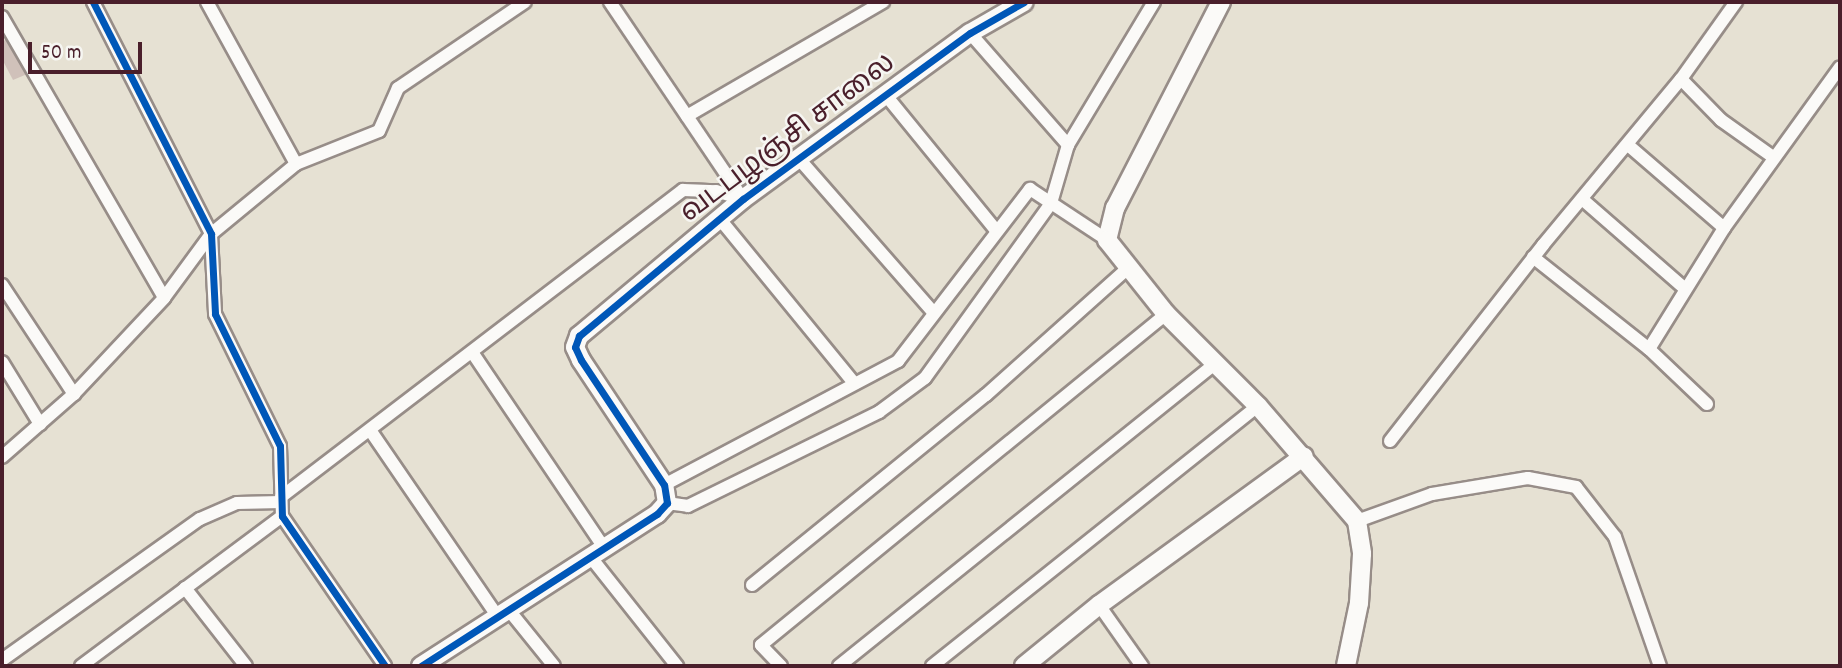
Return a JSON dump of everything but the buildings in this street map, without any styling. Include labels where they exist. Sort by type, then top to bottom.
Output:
[{"type":"street","points":[[93,2],[211,234],[215,314],[280,446],[282,516],[385,666]]},
{"type":"street","points":[[207,2],[296,164]]},
{"type":"street","points":[[2,457],[74,394],[164,298],[211,234],[296,164],[379,131],[398,88],[525,2]]},
{"type":"street","points":[[610,2],[743,199]]},
{"type":"street","points":[[687,116],[883,2]]},
{"type":"street","name":"வடபழஞ்சி சாலை","points":[[665,494],[575,347],[579,336],[719,218],[800,160],[884,93],[970,33],[1024,2]]},
{"type":"street","points":[[665,494],[688,506],[879,412],[925,378],[1051,203],[1068,145],[1154,2]]},
{"type":"street","points":[[1107,240],[1115,208],[1221,2]]},
{"type":"street","points":[[1390,441],[1533,257],[1681,79],[1736,2]]},
{"type":"street","points":[[2,17],[164,298]]},
{"type":"street","points":[[970,33],[1068,145]]},
{"type":"street","points":[[1649,349],[1724,228],[1840,66]]},
{"type":"street","points":[[1681,79],[1721,120],[1773,157]]},
{"type":"street","points":[[884,93],[995,229]]},
{"type":"street","points":[[1628,145],[1724,228]]},
{"type":"street","points":[[800,160],[934,313]]},
{"type":"street","points":[[431,664],[596,550],[657,514],[665,494],[854,383],[898,361],[995,229],[1030,189],[1107,240],[1126,270],[1258,406],[1304,456],[1357,521],[1362,554],[1359,603],[1346,666]]},
{"type":"street","points":[[2,660],[200,519],[237,503],[281,499],[683,190],[716,191],[743,199]]},
{"type":"street","points":[[1582,199],[1685,289]]},
{"type":"street","points":[[719,218],[854,383]]},
{"type":"street","points":[[1533,257],[1649,349],[1707,404]]},
{"type":"street","points":[[752,585],[986,395],[1126,270]]},
{"type":"street","points":[[2,285],[74,394]]},
{"type":"street","points":[[781,666],[761,645],[1166,314]]},
{"type":"street","points":[[472,352],[596,550],[677,666]]},
{"type":"street","points":[[2,362],[40,424]]},
{"type":"street","points":[[839,666],[1217,362]]},
{"type":"street","points":[[932,666],[1258,406]]},
{"type":"street","points":[[370,430],[503,613],[554,666]]},
{"type":"street","points":[[1024,666],[1099,605],[1304,456]]},
{"type":"street","points":[[1357,521],[1432,494],[1528,478],[1576,487],[1615,537],[1646,637],[1660,666]]},
{"type":"street","points":[[81,666],[282,516]]},
{"type":"street","points":[[185,588],[246,666]]},
{"type":"street","points":[[1099,605],[1142,666]]},
{"type":"cycle path","points":[[93,2],[211,234],[215,314],[280,446],[282,516],[385,666]]},
{"type":"cycle path","points":[[421,666],[657,514],[667,503],[664,485],[581,360],[575,347],[579,336],[743,199],[970,33],[1024,2]]}]
